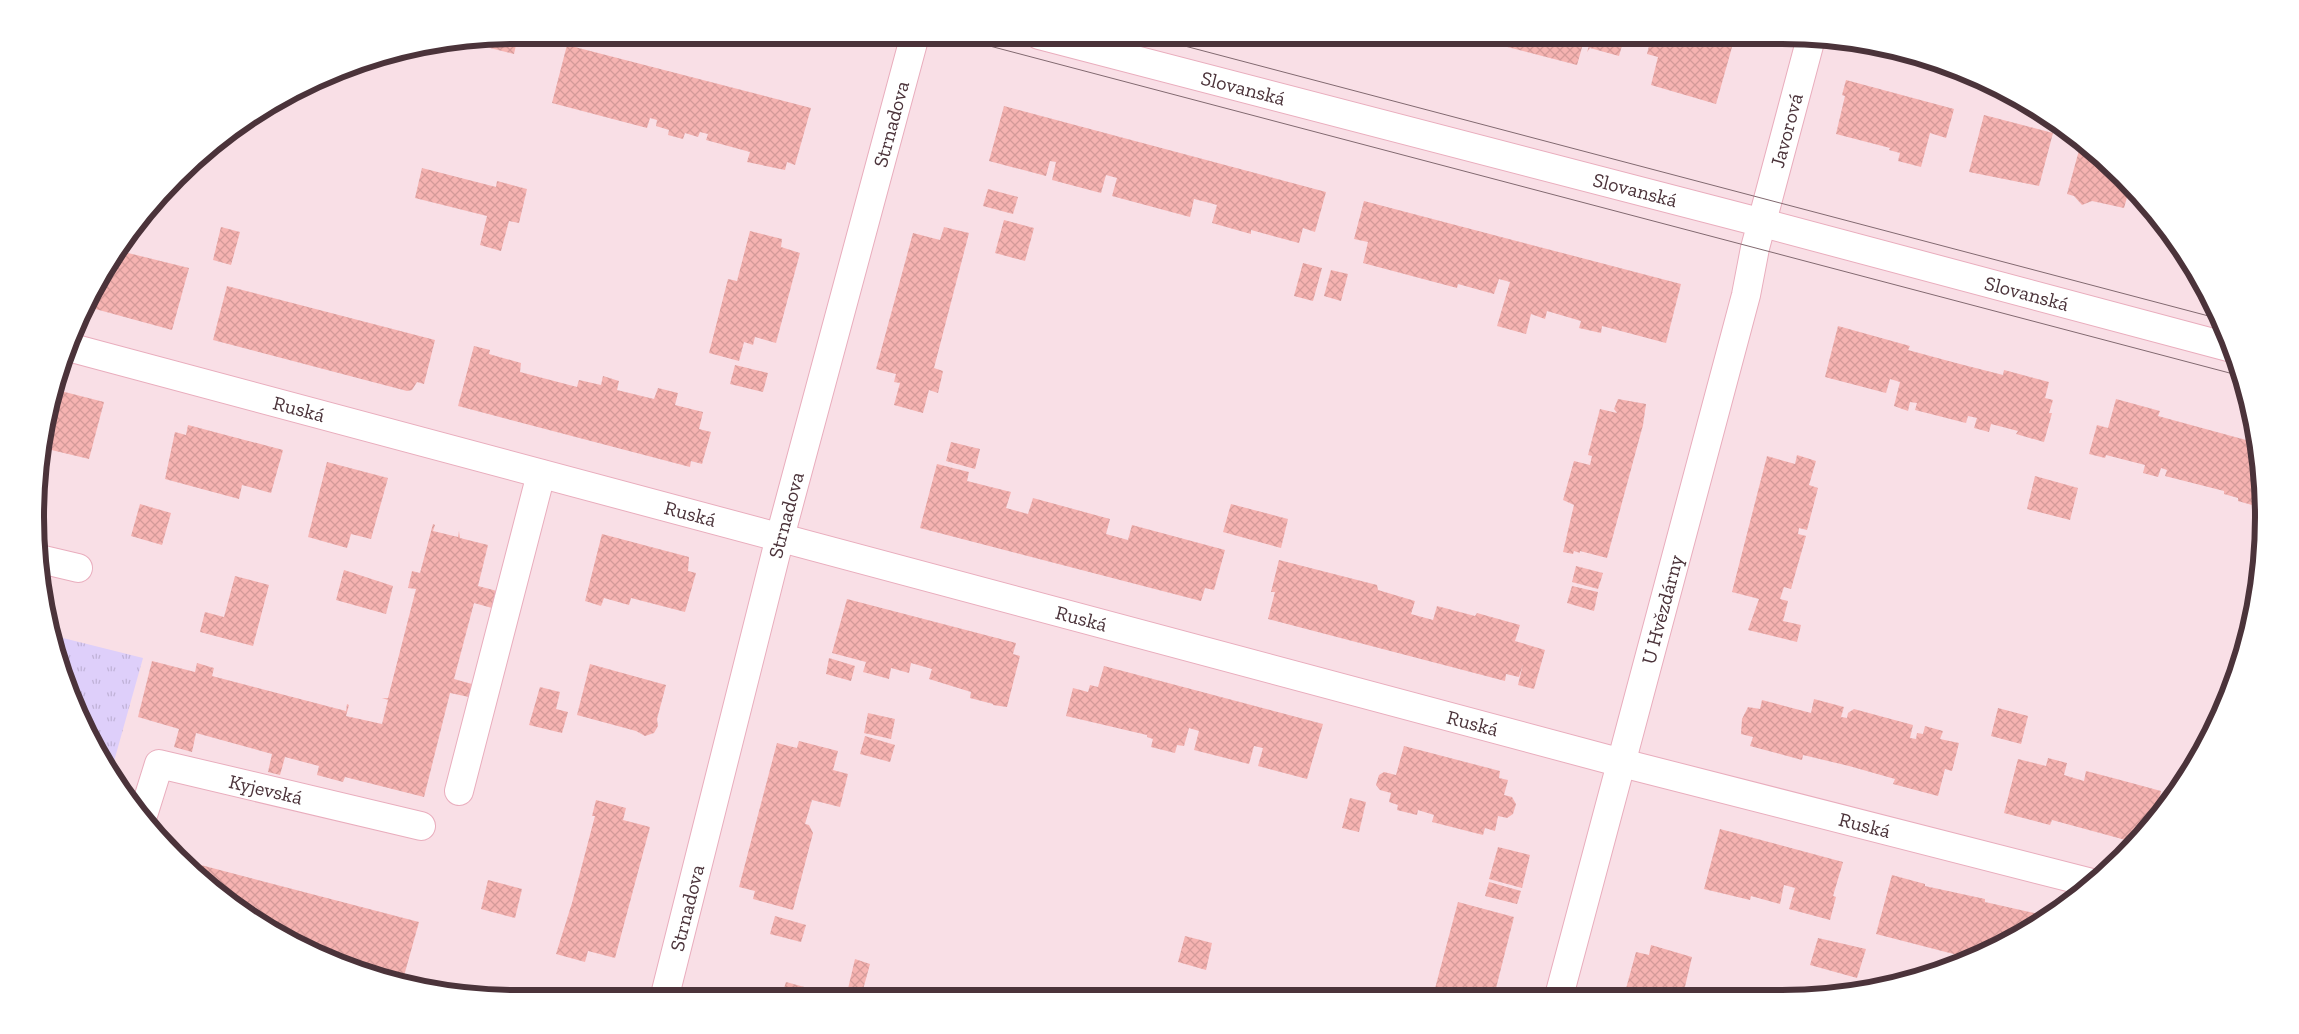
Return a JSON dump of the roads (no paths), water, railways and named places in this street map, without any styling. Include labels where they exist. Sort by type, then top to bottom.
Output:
[{"type":"street","name":"Strnadova","points":[[666,990],[780,537],[913,44]]},
{"type":"street","name":"Slovanská","points":[[1074,44],[1762,223],[2223,346]]},
{"type":"street","name":"Javorová","points":[[1762,223],[1809,45]]},
{"type":"street","name":"U Hvězdárny","points":[[1561,990],[1744,304],[1762,223]]},
{"type":"street","name":"Ruská","points":[[75,349],[1622,763],[2084,881]]},
{"type":"street","points":[[459,791],[541,474]]},
{"type":"street","points":[[46,560],[78,568]]},
{"type":"street","name":"Kyjevská","points":[[145,809],[159,764],[421,826]]},
{"type":"tram line","points":[[982,44],[2233,374]]},
{"type":"tram line","points":[[1177,44],[2210,316]]}]
